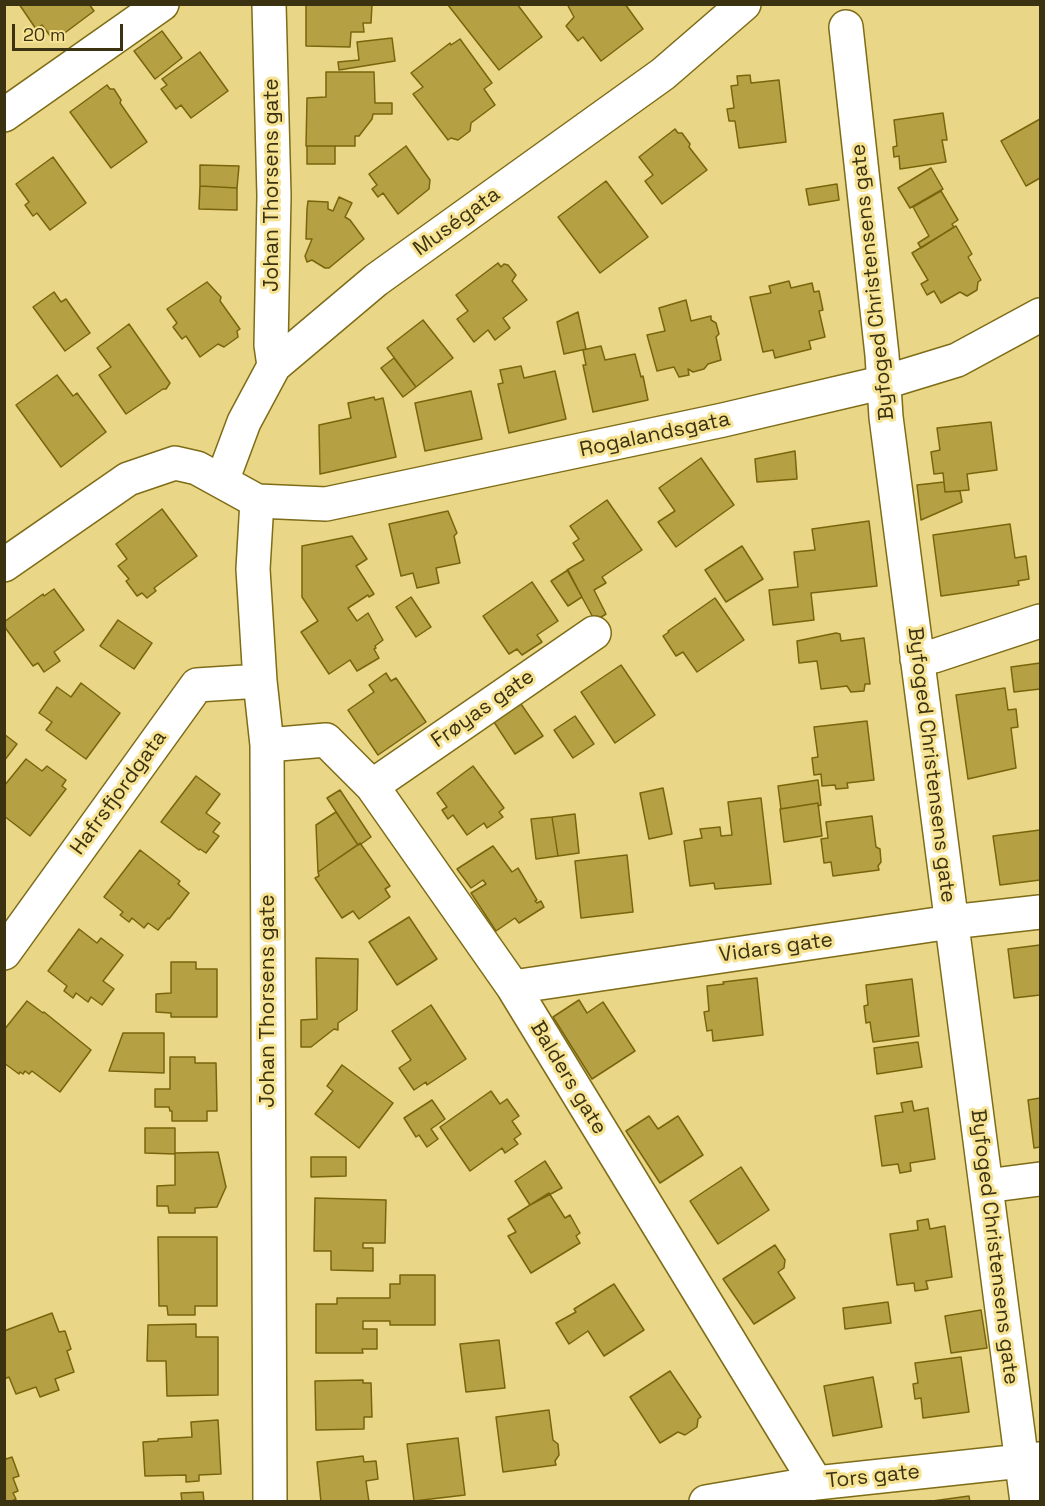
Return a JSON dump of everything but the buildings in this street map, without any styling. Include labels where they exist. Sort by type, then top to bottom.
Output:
[{"type":"street","points":[[4,115],[162,4]]},
{"type":"street","name":"Johan Thorsens gate","points":[[269,4],[274,196],[271,345],[274,366]]},
{"type":"street","name":"Muségata","points":[[222,481],[244,422],[274,366],[376,280],[663,74],[744,4]]},
{"type":"street","name":"Byfoged Christensens gate","points":[[846,27],[885,382],[886,417],[951,922],[986,1186],[1031,1461],[1026,1502]]},
{"type":"street","name":"Rogalandsgata","points":[[257,501],[326,504],[723,420],[885,382],[957,360],[1041,315]]},
{"type":"street","points":[[4,565],[128,479],[175,463],[197,468],[257,501]]},
{"type":"street","name":"Johan Thorsens gate","points":[[257,501],[253,569],[260,681],[267,745],[270,1502]]},
{"type":"street","points":[[917,658],[934,656],[1041,621]]},
{"type":"street","name":"Frøyas gate","points":[[372,786],[594,633]]},
{"type":"street","name":"Hafrsfjordgata","points":[[4,953],[197,685],[260,681]]},
{"type":"street","name":"Balders gate","points":[[267,745],[326,740],[372,786],[513,987],[816,1484]]},
{"type":"street","name":"Vidars gate","points":[[513,987],[951,922],[1041,912]]},
{"type":"street","points":[[986,1186],[1041,1179]]},
{"type":"street","name":"Tors gate","points":[[706,1502],[816,1484],[1031,1461]]}]
